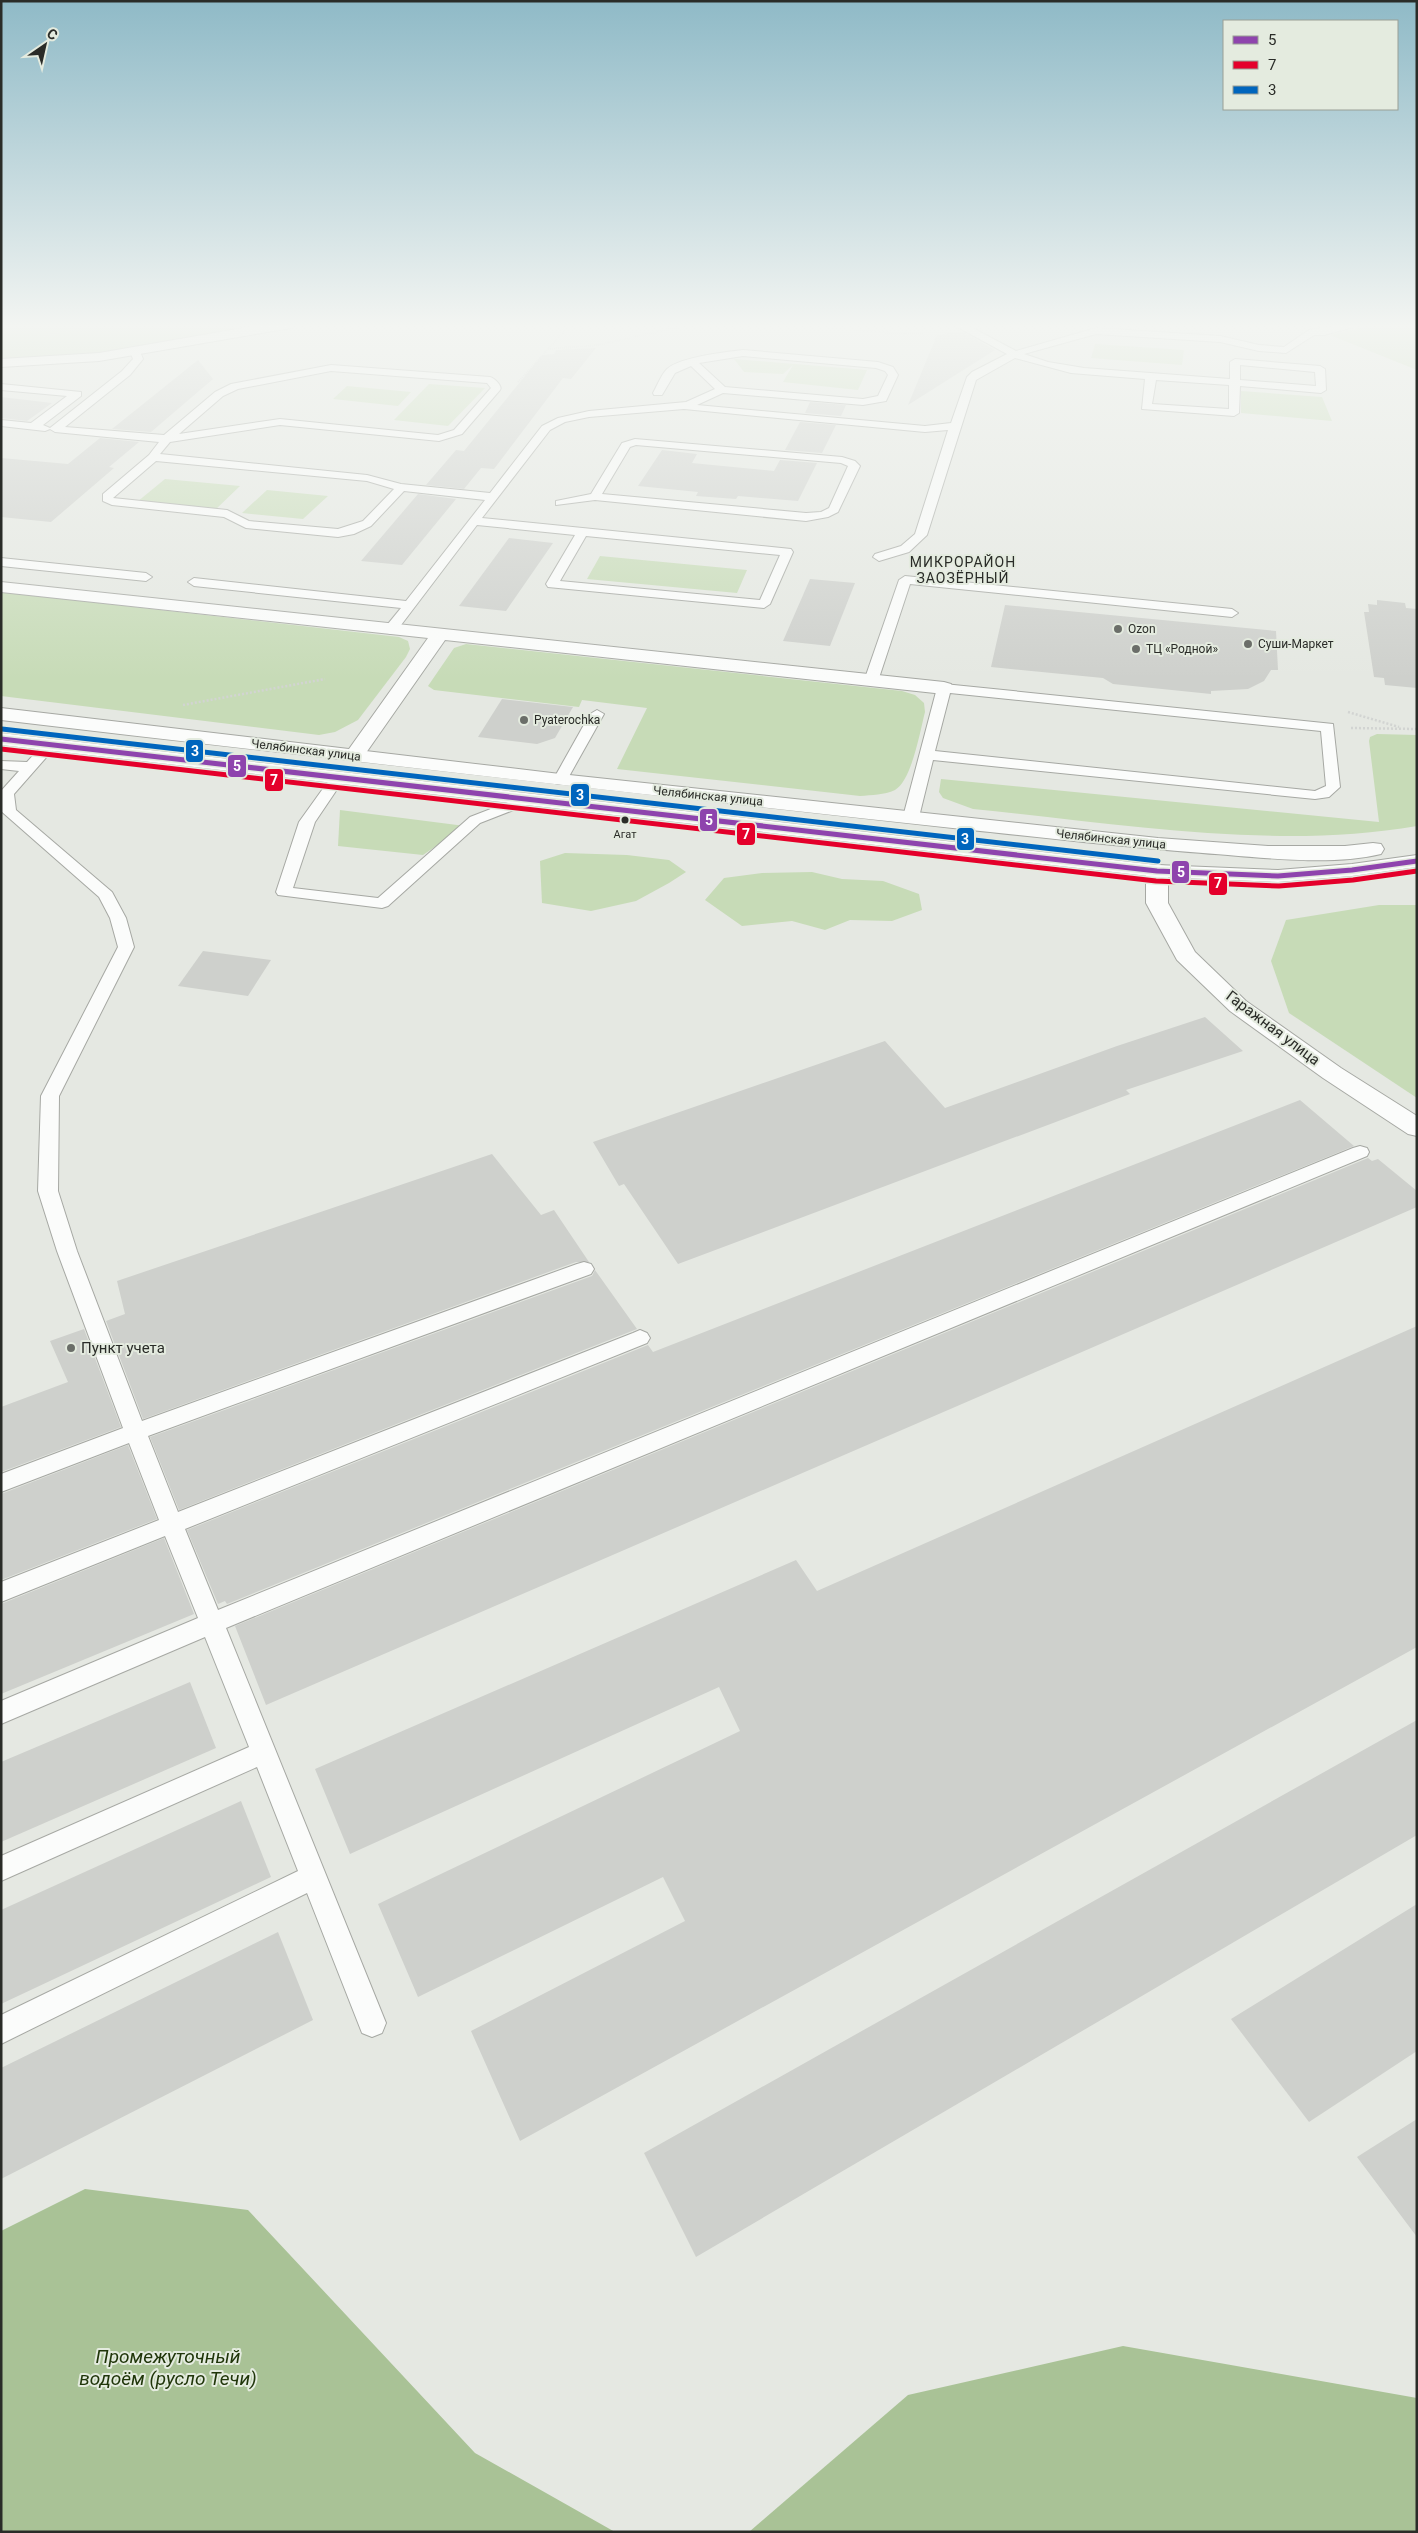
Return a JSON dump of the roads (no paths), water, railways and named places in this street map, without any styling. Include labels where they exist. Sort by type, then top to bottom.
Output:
[{"type":"main road","points":[[1,587],[944,688]]},
{"type":"main road","points":[[337,779],[439,635]]},
{"type":"main road","name":"Челябинская улица","points":[[1,714],[560,780],[1158,844],[1307,852],[1345,852],[1417,845]]},
{"type":"main road","points":[[51,744],[72,721]]},
{"type":"main road","name":"Челябинская улица","points":[[1,739],[524,801],[1156,871],[1278,876],[1352,870],[1417,861]]},
{"type":"main road","name":"Гаражная улица","points":[[1158,844],[1156,903],[1185,955],[1238,1006],[1332,1072],[1417,1128]]},
{"type":"lane","points":[[164,442],[153,457],[107,496],[106,500],[227,514],[246,524],[338,533],[352,532],[364,528],[401,488]]},
{"type":"lane","points":[[390,630],[535,442]]},
{"type":"lane","points":[[595,497],[626,445],[634,442]]},
{"type":"lane","points":[[560,503],[595,497],[806,517],[824,515],[834,510],[854,466],[852,463],[842,460],[637,442]]},
{"type":"lane","points":[[879,556],[905,549],[921,535],[950,442]]},
{"type":"lane","points":[[153,457],[367,478],[401,488],[493,497]]},
{"type":"lane","points":[[567,522],[581,500]]},
{"type":"lane","points":[[473,521],[567,522],[582,533],[787,552],[764,604],[552,584],[582,533]]},
{"type":"lane","points":[[1,562],[146,577]]},
{"type":"lane","points":[[872,681],[905,580],[1232,612]]},
{"type":"lane","points":[[194,582],[410,605]]},
{"type":"lane","points":[[911,817],[944,688],[1328,727],[1333,787],[1324,794],[1315,795],[928,755]]},
{"type":"lane","points":[[560,780],[597,714]]},
{"type":"lane","points":[[51,744],[7,793],[10,811],[106,895],[118,918],[126,947],[50,1096],[48,1191],[67,1251],[135,1432],[372,2023]]},
{"type":"lane","points":[[1,765],[29,767]]},
{"type":"lane","points":[[337,779],[307,822],[284,892],[382,903],[475,820],[524,801]]},
{"type":"lane","points":[[1,1713],[212,1623],[1360,1152]]},
{"type":"lane","points":[[1,1483],[135,1432],[584,1269]]},
{"type":"lane","points":[[1,1592],[640,1338]]},
{"type":"lane","points":[[1,1869],[264,1752]]},
{"type":"lane","points":[[1,2030],[314,1876]]},
{"type":"water","name":"Промежуточный водоём (русло Течи)","points":[[85,2189],[248,2210],[475,2453],[615,2532],[1,2532],[1,2231]]},
{"type":"water","points":[[1123,2346],[1417,2398],[1417,2532],[749,2532],[908,2395]]},
{"type":"place","name":"Ozon","points":[[1118,629]]},
{"type":"place","name":"Суши-Маркет","points":[[1248,644]]},
{"type":"place","name":"ТЦ «Родной»","points":[[1136,649]]},
{"type":"place","name":"Pyaterochka","points":[[524,720]]},
{"type":"place","name":"Агат","points":[[625,820]]},
{"type":"place","name":"Пункт учета","points":[[71,1348]]},
{"type":"district","name":"МИКРОРАЙОН ЗАОЗЁРНЫЙ","points":[[963,570]]}]
